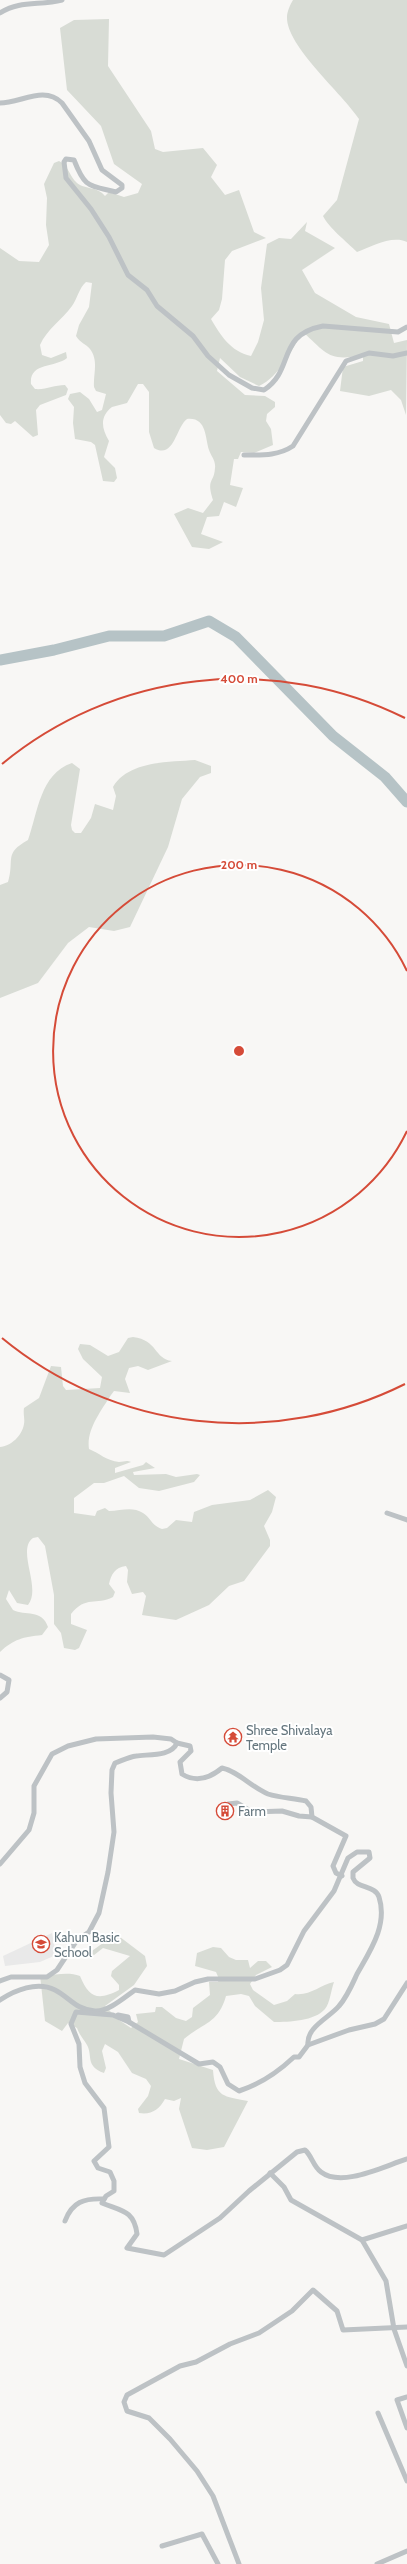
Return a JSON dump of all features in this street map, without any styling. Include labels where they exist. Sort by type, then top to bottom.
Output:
[{"type":"street","points":[[0,13],[12,6],[23,3],[62,0]]},
{"type":"street","points":[[0,103],[46,94],[58,98],[62,102],[89,141],[102,170],[122,185],[122,188],[116,192],[89,185],[79,175],[74,160],[66,159],[64,162],[66,178],[95,215],[126,272],[147,290],[157,306],[193,336],[208,356],[230,375],[252,388],[264,390],[269,387],[279,373],[291,343],[311,328],[323,326],[398,332],[407,327]]},
{"type":"street","points":[[244,456],[273,454],[293,446],[346,361],[369,353],[393,356],[407,353]]},
{"type":"street","points":[[387,1513],[407,1520]]},
{"type":"street","points":[[0,1675],[9,1680],[7,1692],[0,1698]]},
{"type":"street","points":[[0,1864],[29,1830],[34,1813],[34,1786],[44,1765],[52,1754],[68,1746],[96,1739],[153,1737],[171,1739],[176,1743],[190,1746],[191,1751],[180,1762],[182,1774],[187,1777],[202,1779],[213,1776],[222,1768],[232,1770],[245,1782],[269,1794],[306,1801],[311,1807],[312,1817]]},
{"type":"street","points":[[0,1981],[11,1977],[47,1977],[57,1970],[77,1940],[89,1932],[99,1913],[108,1872],[114,1832],[111,1793],[112,1770],[115,1763],[134,1756],[162,1753],[170,1750],[176,1743]]},
{"type":"street","points":[[228,1804],[237,1803],[252,1812],[282,1810],[299,1816],[312,1817],[346,1836],[333,1866],[336,1873],[342,1876]]},
{"type":"street","points":[[65,2221],[70,2208],[78,2203],[104,2200],[114,2191],[114,2181],[110,2172],[98,2168],[94,2161],[108,2147],[104,2108],[85,2083],[80,2067],[79,2044],[71,2024],[76,2012],[113,2015],[129,2022],[199,2064],[213,2062],[220,2067],[228,2084],[239,2091],[279,2072],[294,2057],[299,2057],[308,2045],[310,2034],[315,2026],[332,2014],[347,1994],[374,1943],[380,1926],[378,1896],[375,1890],[361,1885],[353,1878],[354,1872],[370,1858],[371,1854],[364,1851],[352,1855],[345,1863],[342,1876],[334,1891],[304,1931],[287,1965],[280,1970],[255,1979],[208,1979],[195,1982],[175,1991],[159,1994],[135,1990],[116,2003],[96,2011]]},
{"type":"street","points":[[308,2045],[344,2032],[375,2024],[384,2019],[407,1983]]},
{"type":"street","points":[[0,2000],[12,1992],[35,1986],[55,1990],[72,2004],[96,2011],[128,2017],[129,2022]]},
{"type":"street","points":[[104,2200],[102,2202],[126,2211],[135,2224],[136,2234],[127,2248],[164,2255],[216,2221],[294,2153],[305,2150],[320,2171],[328,2177],[337,2178],[371,2172],[407,2159]]},
{"type":"street","points":[[270,2173],[284,2187],[291,2200],[362,2240],[386,2281],[394,2329],[407,2366]]},
{"type":"street","points":[[362,2240],[407,2226]]},
{"type":"street","points":[[239,2564],[213,2496],[197,2471],[170,2439],[149,2418],[127,2410],[124,2402],[127,2394],[180,2366],[196,2362],[230,2344],[259,2333],[292,2311],[313,2290],[338,2311],[343,2330],[394,2329],[407,2327]]},
{"type":"street","points":[[407,2397],[397,2400],[407,2428]]},
{"type":"street","points":[[378,2413],[407,2481]]},
{"type":"street","points":[[162,2546],[202,2534],[218,2564]]},
{"type":"street","points":[[377,2564],[407,2551]]},
{"type":"shaded area","points":[[293,0],[407,0],[407,242],[401,240],[388,241],[357,252],[333,230],[323,216],[337,200],[359,119],[317,70],[296,42],[289,29],[287,17]]},
{"type":"shaded area","points":[[109,19],[108,66],[151,131],[155,149],[163,152],[203,148],[217,165],[211,177],[225,195],[239,190],[254,232],[266,238],[232,251],[225,260],[222,299],[219,310],[211,319],[227,342],[237,350],[251,356],[258,342],[264,320],[261,288],[267,244],[279,238],[291,239],[307,222],[305,231],[335,248],[302,270],[315,293],[356,317],[389,324],[394,343],[407,340],[406,415],[401,400],[391,390],[369,396],[340,391],[343,367],[363,361],[363,355],[352,357],[335,357],[324,351],[303,332],[279,370],[266,382],[259,386],[240,377],[220,358],[217,371],[245,395],[265,396],[275,402],[275,407],[267,414],[266,421],[271,429],[273,445],[254,453],[241,452],[238,459],[234,459],[230,485],[243,488],[236,507],[224,502],[219,516],[207,517],[201,534],[223,542],[209,549],[192,547],[174,514],[188,508],[203,513],[213,500],[210,484],[214,473],[215,463],[209,450],[204,429],[198,421],[194,419],[187,419],[183,423],[174,441],[166,450],[161,451],[154,448],[149,432],[149,392],[143,384],[138,384],[127,403],[112,407],[105,414],[103,422],[104,431],[109,441],[104,457],[115,468],[117,478],[114,482],[103,481],[95,445],[91,442],[75,439],[73,423],[74,407],[68,399],[70,394],[80,392],[89,399],[97,412],[102,410],[106,394],[96,391],[94,387],[95,363],[93,354],[90,349],[76,336],[79,325],[89,307],[92,283],[86,282],[84,284],[72,306],[51,329],[40,345],[42,355],[51,358],[66,352],[67,358],[38,369],[31,377],[31,384],[35,389],[65,385],[68,389],[66,395],[40,405],[36,410],[38,435],[33,437],[15,421],[11,424],[6,423],[0,415],[0,248],[19,261],[39,262],[49,245],[46,225],[47,198],[44,184],[54,163],[59,161],[67,168],[77,183],[84,187],[95,189],[105,196],[109,192],[124,197],[138,193],[142,184],[114,164],[101,126],[67,90],[60,28],[74,20]]},
{"type":"shaded area","points":[[195,760],[211,766],[211,773],[200,777],[182,799],[168,847],[130,927],[114,931],[89,927],[68,943],[38,983],[0,998],[0,885],[8,882],[13,853],[15,849],[28,840],[42,795],[53,776],[61,768],[72,763],[80,769],[71,825],[72,830],[75,833],[81,833],[91,818],[95,804],[113,810],[116,796],[113,787],[120,778],[128,772],[150,764]]},
{"type":"shaded area","points":[[133,1337],[141,1339],[152,1345],[162,1357],[166,1360],[172,1361],[148,1370],[138,1366],[129,1368],[125,1379],[130,1393],[114,1391],[111,1395],[92,1428],[89,1449],[111,1460],[131,1462],[115,1468],[115,1473],[143,1465],[146,1462],[155,1468],[133,1472],[134,1475],[166,1474],[176,1477],[197,1474],[200,1475],[194,1482],[159,1491],[139,1488],[124,1476],[104,1483],[94,1483],[74,1498],[74,1513],[95,1516],[97,1511],[105,1508],[109,1511],[126,1509],[135,1510],[143,1513],[156,1526],[162,1529],[167,1528],[176,1520],[192,1522],[194,1512],[212,1505],[250,1500],[268,1490],[276,1497],[272,1512],[264,1526],[270,1540],[270,1546],[244,1581],[229,1586],[209,1605],[176,1620],[142,1615],[146,1596],[143,1592],[132,1594],[127,1582],[128,1570],[126,1566],[119,1568],[112,1575],[109,1584],[115,1592],[113,1597],[107,1600],[86,1603],[76,1608],[71,1614],[71,1624],[87,1630],[79,1648],[75,1650],[64,1648],[61,1633],[54,1624],[54,1595],[45,1546],[38,1537],[33,1538],[28,1544],[27,1551],[32,1598],[28,1605],[17,1603],[9,1590],[6,1599],[13,1610],[37,1615],[45,1621],[48,1627],[42,1635],[14,1641],[0,1652],[0,1447],[8,1445],[21,1433],[24,1422],[24,1408],[39,1398],[51,1366],[61,1367],[63,1386],[66,1390],[100,1388],[102,1377],[83,1359],[78,1349],[80,1344],[90,1345],[108,1356],[119,1352],[128,1338]]},
{"type":"shaded area","name":"Kahun Basic School","points":[[52,1933],[56,1955],[40,1962],[5,1966],[3,1956]]},
{"type":"shaded area","points":[[120,1937],[145,1956],[147,1966],[134,1985],[105,2006],[119,2020],[131,2028],[138,2022],[136,2014],[155,2012],[156,2007],[162,2007],[176,2018],[186,2021],[192,2017],[193,2008],[210,1995],[209,1982],[218,1982],[219,1979],[216,1972],[195,1966],[197,1953],[213,1947],[221,1948],[229,1957],[236,1960],[248,1960],[250,1968],[258,1961],[266,1961],[272,1967],[256,1975],[250,1984],[253,1990],[274,2005],[287,2001],[295,1994],[310,1992],[334,1982],[327,2006],[321,2013],[294,2021],[274,2022],[255,2006],[249,1996],[241,1994],[226,1996],[219,2012],[210,2022],[184,2039],[179,2059],[213,2070],[216,2086],[222,2094],[248,2101],[224,2147],[207,2150],[192,2148],[179,2109],[181,2098],[174,2101],[165,2099],[154,2111],[139,2113],[138,2109],[148,2096],[151,2086],[146,2079],[132,2073],[118,2052],[105,2044],[102,2051],[106,2068],[104,2073],[98,2070],[92,2064],[89,2049],[77,2028],[68,2023],[62,2031],[45,2021],[40,1975],[65,1974],[80,1976],[83,1983],[91,1993],[100,1996],[105,1996],[119,1990],[119,1985],[111,1976],[112,1971],[130,1956],[103,1948],[89,1959],[89,1953],[110,1938]]},
{"type":"waterway","points":[[0,660],[54,650],[109,636],[164,636],[209,621],[236,637],[333,736],[385,777],[407,802]]},
{"type":"place","name":"Shree Shivalaya Temple","points":[[233,1737]]},
{"type":"place","name":"Farm","points":[[225,1811]]},
{"type":"place","name":"Kahun Basic School","points":[[41,1944]]}]
